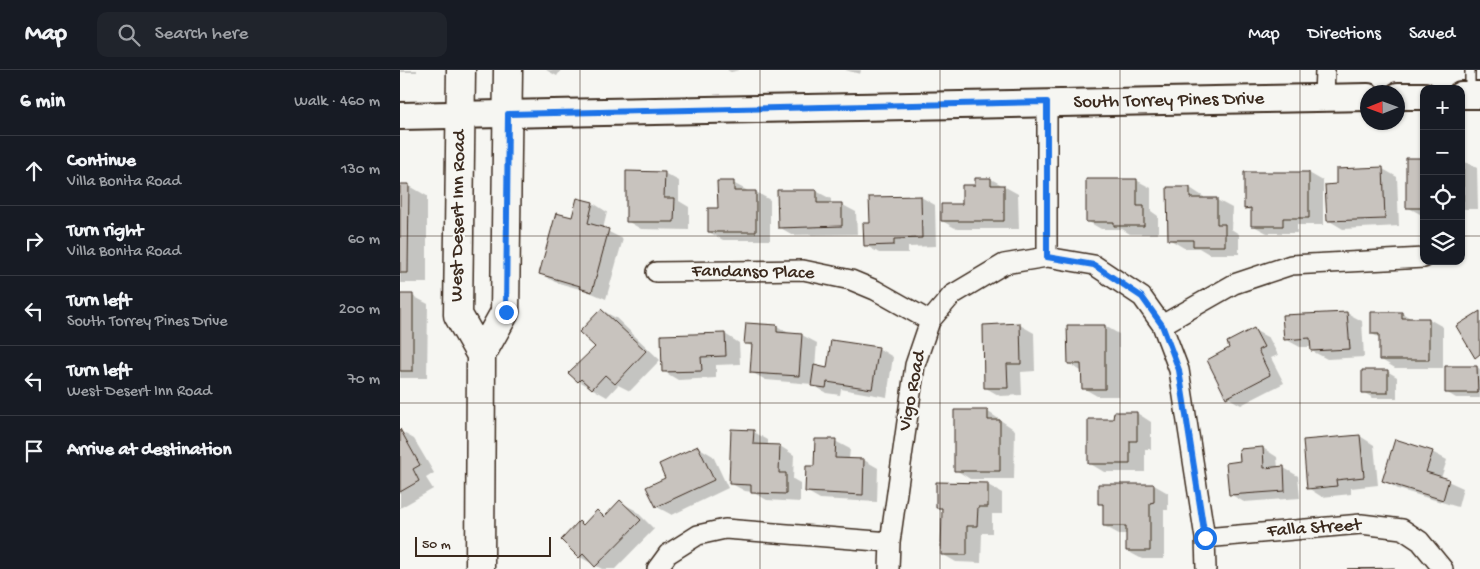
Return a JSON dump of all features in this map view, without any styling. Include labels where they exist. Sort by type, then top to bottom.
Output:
[{"type":"main road","name":"West Desert Inn Road","points":[[461,70],[458,315],[481,355]]},
{"type":"main road","points":[[480,569],[481,355],[506,312],[508,70]]},
{"type":"main road","points":[[1405,96],[1420,96]]},
{"type":"main road","name":"South Torrey Pines Drive","points":[[400,116],[1360,97]]},
{"type":"street","points":[[1324,97],[1325,70]]},
{"type":"street","points":[[1047,102],[1047,257]]},
{"type":"street","name":"Vigo Road","points":[[889,569],[890,542],[914,364],[930,322],[952,295],[1004,264],[1047,257],[1094,265],[1142,297],[1162,325],[1179,370],[1205,538],[1206,569]]},
{"type":"street","points":[[1162,325],[1234,284],[1291,265],[1420,258]]},
{"type":"street","name":"Fandanso Place","points":[[656,272],[803,270],[851,280],[875,290],[930,322]]},
{"type":"street","name":"Falla Street","points":[[1205,538],[1361,524],[1402,529],[1420,541],[1443,569]]},
{"type":"street","points":[[663,562],[698,535],[725,529],[890,542]]},
{"type":"building","points":[[1406,158],[1420,158],[1420,208],[1406,208]]},
{"type":"building","points":[[1383,167],[1385,219],[1327,221],[1325,185],[1336,184],[1336,169]]},
{"type":"building","points":[[626,171],[665,172],[664,198],[675,198],[674,222],[626,222]]},
{"type":"building","points":[[1244,172],[1309,172],[1309,218],[1283,218],[1283,226],[1251,226],[1251,208],[1244,209]]},
{"type":"building","points":[[975,178],[991,178],[991,185],[1004,185],[1004,221],[941,221],[941,204],[962,204],[962,185],[975,185]]},
{"type":"building","points":[[1086,179],[1137,179],[1137,206],[1144,206],[1144,226],[1114,226],[1114,222],[1086,222]]},
{"type":"building","points":[[717,181],[734,181],[734,191],[756,191],[756,232],[708,232],[708,208],[718,208]]},
{"type":"building","points":[[400,184],[409,184],[408,273],[400,273]]},
{"type":"building","points":[[1167,187],[1190,187],[1190,198],[1217,198],[1217,224],[1225,224],[1225,246],[1193,246],[1193,240],[1168,240]]},
{"type":"building","points":[[777,190],[817,190],[817,203],[842,203],[842,226],[778,228]]},
{"type":"building","points":[[921,196],[922,238],[894,239],[894,245],[864,246],[863,223],[870,223],[869,197]]},
{"type":"building","points":[[577,198],[593,202],[588,223],[609,229],[592,292],[579,288],[580,286],[539,274],[556,213],[572,217]]},
{"type":"building","points":[[400,294],[413,294],[413,371],[400,371]]},
{"type":"building","points":[[601,309],[646,351],[615,384],[605,375],[592,389],[581,379],[578,382],[568,373],[595,347],[579,332]]},
{"type":"building","points":[[1480,311],[1480,354],[1475,358],[1456,326]]},
{"type":"building","points":[[1347,312],[1350,349],[1311,351],[1310,338],[1284,340],[1282,315]]},
{"type":"building","points":[[1371,312],[1402,312],[1402,318],[1429,318],[1429,360],[1379,360],[1379,334],[1371,334]]},
{"type":"building","points":[[746,323],[777,325],[777,332],[802,334],[799,376],[750,373],[752,344],[744,344]]},
{"type":"building","points":[[1020,323],[1021,364],[1007,364],[1008,388],[984,388],[983,325]]},
{"type":"building","points":[[1067,325],[1105,325],[1105,389],[1082,389],[1081,364],[1068,364]]},
{"type":"building","points":[[1254,328],[1264,347],[1258,350],[1270,375],[1226,398],[1207,360],[1229,348],[1227,342]]},
{"type":"building","points":[[725,333],[726,356],[701,357],[702,371],[662,372],[661,335]]},
{"type":"building","points":[[831,340],[879,347],[872,389],[827,382],[826,388],[811,386],[814,365],[827,368]]},
{"type":"building","points":[[1445,366],[1477,366],[1478,393],[1445,393]]},
{"type":"building","points":[[1362,370],[1388,370],[1388,393],[1362,393]]},
{"type":"building","points":[[954,410],[988,410],[988,420],[1000,420],[1000,471],[954,471]]},
{"type":"building","points":[[1114,412],[1137,412],[1137,441],[1130,441],[1130,464],[1088,464],[1088,419],[1113,419]]},
{"type":"building","points":[[400,429],[420,465],[413,469],[419,481],[400,492]]},
{"type":"building","points":[[731,429],[754,430],[753,444],[780,445],[779,473],[786,473],[786,494],[751,493],[751,485],[729,484]]},
{"type":"building","points":[[1360,435],[1364,477],[1336,480],[1337,486],[1307,489],[1303,440]]},
{"type":"building","points":[[815,439],[836,439],[835,458],[864,459],[863,495],[805,492],[806,466],[814,466]]},
{"type":"building","points":[[1395,439],[1433,451],[1426,472],[1449,479],[1443,500],[1382,481]]},
{"type":"building","points":[[698,446],[714,480],[656,507],[646,487],[665,478],[659,464]]},
{"type":"building","points":[[1263,447],[1264,468],[1284,466],[1285,491],[1229,495],[1226,463],[1240,461],[1239,449]]},
{"type":"building","points":[[936,482],[988,483],[988,507],[978,507],[977,526],[967,526],[967,555],[941,555],[942,508],[936,508]]},
{"type":"building","points":[[1098,484],[1154,484],[1154,502],[1150,503],[1150,551],[1126,551],[1126,526],[1103,526],[1103,504],[1098,504]]},
{"type":"building","points":[[620,500],[641,520],[595,567],[583,554],[579,558],[561,540],[579,521],[583,525],[597,510],[604,517]]},
{"type":"building","points":[[1394,568],[1394,569],[1347,569]]},
{"type":"route","points":[[506,312],[508,114],[1047,102],[1047,257],[1094,265],[1142,297],[1162,325],[1179,370],[1205,538]]}]
